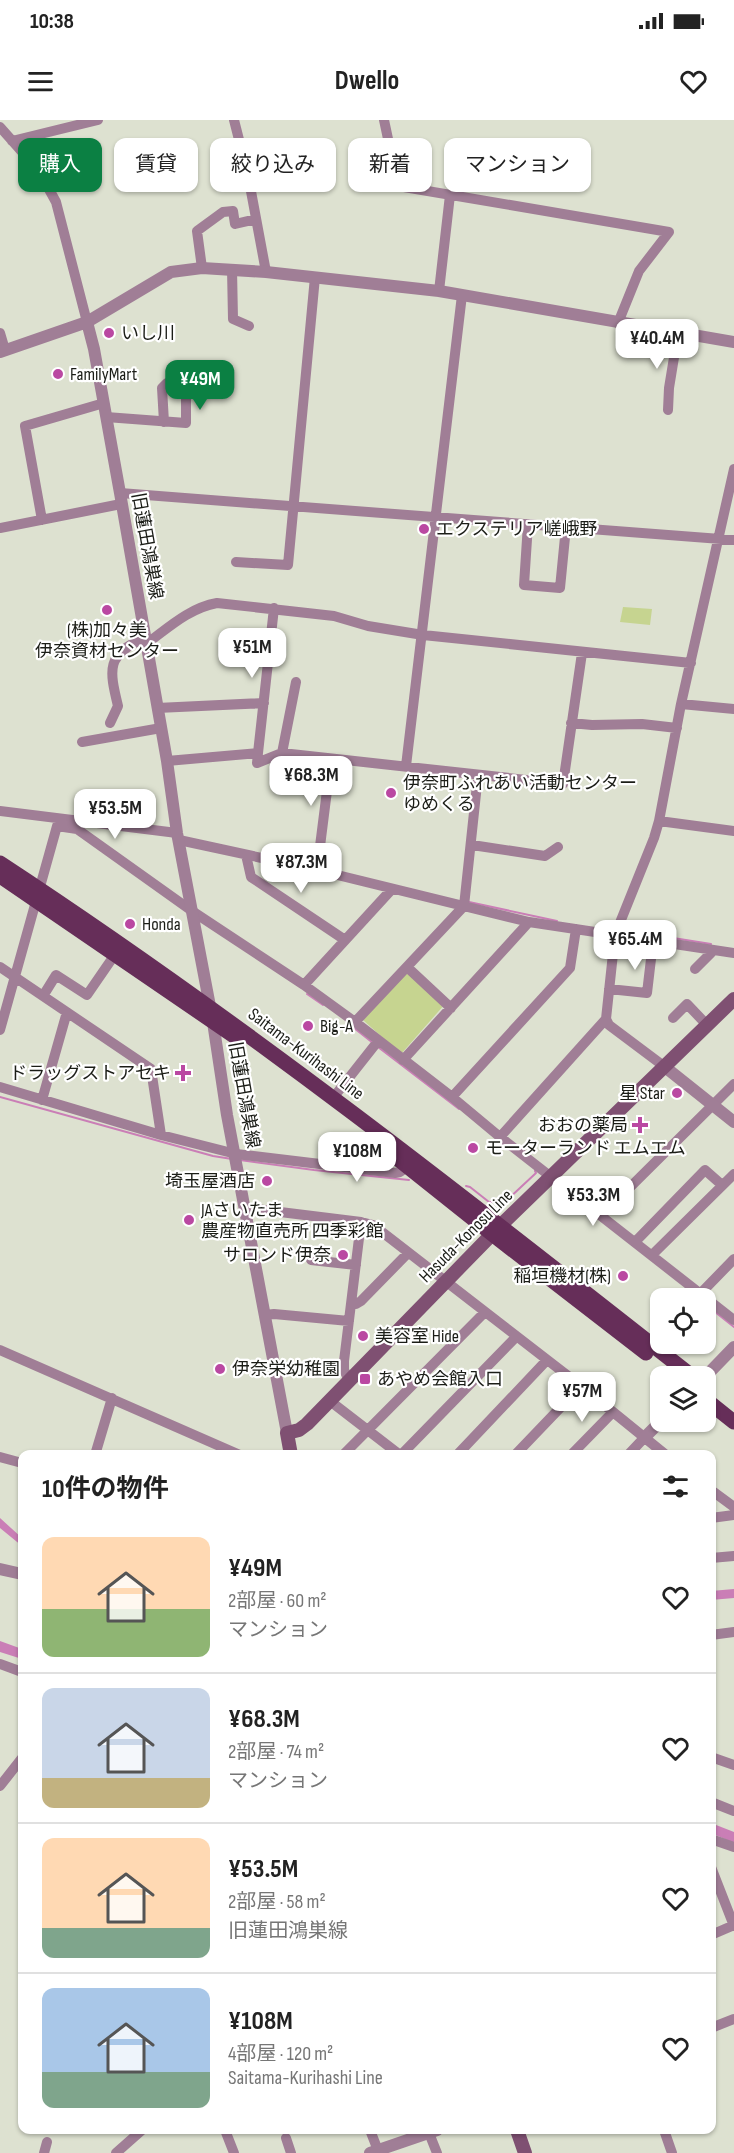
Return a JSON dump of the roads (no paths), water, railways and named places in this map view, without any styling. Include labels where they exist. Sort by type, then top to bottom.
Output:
[{"type":"main road","name":"Saitama-Kurihashi Line","points":[[0,863],[37,894],[118,950],[210,1007],[333,1098],[663,1366]]},
{"type":"main road","name":"Saitama-Kurihashi Line","points":[[0,876],[37,894]]},
{"type":"main road","name":"Saitama-Kurihashi Line","points":[[118,950],[213,1023],[251,1048],[407,1167],[496,1230],[678,1366]]},
{"type":"main road","name":"Hasuda-Konosu Line","points":[[287,1433],[299,1430],[330,1401],[496,1230],[734,999]]},
{"type":"main road","points":[[716,1395],[734,1409]]},
{"type":"main road","points":[[716,1408],[734,1422]]},
{"type":"main road","points":[[287,1433],[290,1450]]},
{"type":"main road","points":[[518,2134],[525,2153]]},
{"type":"street","points":[[12,141],[98,120]]},
{"type":"street","points":[[234,120],[266,272]]},
{"type":"street","points":[[384,120],[398,186],[669,232],[639,271],[618,323]]},
{"type":"street","points":[[0,127],[39,171],[56,202],[87,322]]},
{"type":"street","points":[[439,291],[450,195]]},
{"type":"street","points":[[202,268],[197,231],[223,212],[233,211],[235,224],[256,219]]},
{"type":"street","points":[[0,333],[3,351],[87,322],[171,272],[202,268],[266,272],[439,291],[734,342]]},
{"type":"street","points":[[232,269],[233,319],[249,326]]},
{"type":"street","points":[[236,562],[288,565],[315,277]]},
{"type":"street","points":[[406,766],[462,295]]},
{"type":"street","name":"旧蓮田鴻巣線","points":[[87,322],[104,403],[158,708],[178,837],[213,1023],[227,1115],[287,1433]]},
{"type":"street","points":[[668,410],[669,388],[678,333]]},
{"type":"street","points":[[42,520],[25,426],[104,403]]},
{"type":"street","points":[[106,417],[164,422]]},
{"type":"street","points":[[500,1137],[606,1019],[615,935],[659,822],[681,704],[734,469]]},
{"type":"street","points":[[0,528],[42,520],[121,499],[292,506],[734,540]]},
{"type":"street","points":[[528,524],[524,585],[560,588],[566,526]]},
{"type":"street","points":[[110,723],[118,706],[111,680],[112,665],[127,645],[146,641],[184,616],[205,605],[217,603],[334,616],[368,626],[423,635],[691,663]]},
{"type":"street","points":[[274,608],[257,763],[282,753],[563,784],[582,652]]},
{"type":"street","points":[[282,753],[296,682]]},
{"type":"street","points":[[158,708],[264,703]]},
{"type":"street","points":[[681,704],[734,709]]},
{"type":"street","points":[[572,723],[642,724],[677,728]]},
{"type":"street","points":[[82,742],[161,728]]},
{"type":"street","points":[[167,761],[258,753]]},
{"type":"street","points":[[318,865],[331,759]]},
{"type":"street","points":[[355,1022],[464,906],[478,775]]},
{"type":"street","points":[[0,811],[66,824],[178,837],[246,855],[318,865],[392,889],[529,922],[734,953]]},
{"type":"street","points":[[659,822],[734,831]]},
{"type":"street","points":[[0,1030],[57,826],[66,824],[77,829],[355,1022],[693,1288]]},
{"type":"street","points":[[472,845],[545,856],[558,847]]},
{"type":"street","points":[[246,855],[251,877],[345,940]]},
{"type":"street","points":[[304,985],[392,889]]},
{"type":"street","points":[[403,1060],[529,922]]},
{"type":"street","points":[[453,1097],[570,968],[576,929]]},
{"type":"street","points":[[609,989],[647,993],[653,942]]},
{"type":"street","points":[[43,996],[56,975],[87,995],[118,950]]},
{"type":"street","points":[[695,969],[712,950]]},
{"type":"street","points":[[0,967],[151,1069],[161,1135]]},
{"type":"street","points":[[407,967],[451,1008]]},
{"type":"street","points":[[673,1017],[687,1004],[708,1025]]},
{"type":"street","points":[[42,1100],[67,1012]]},
{"type":"street","points":[[606,1019],[609,1024],[734,1122]]},
{"type":"street","points":[[333,1098],[378,1041]]},
{"type":"street","points":[[602,1215],[734,1084]]},
{"type":"street","points":[[0,1087],[236,1159],[395,1173],[407,1167]]},
{"type":"street","points":[[635,1242],[705,1170],[722,1185]]},
{"type":"street","points":[[652,1255],[734,1174]]},
{"type":"street","points":[[246,1210],[256,1209],[373,1225],[660,1450]]},
{"type":"street","points":[[349,1380],[344,1370],[344,1361],[361,1222]]},
{"type":"street","points":[[351,1304],[361,1301],[408,1252]]},
{"type":"street","points":[[706,1288],[734,1259]]},
{"type":"street","points":[[310,1260],[356,1265]]},
{"type":"street","points":[[716,1306],[734,1320]]},
{"type":"street","points":[[348,1450],[485,1312]]},
{"type":"street","points":[[265,1315],[350,1321]]},
{"type":"street","points":[[405,1450],[516,1337]]},
{"type":"street","points":[[716,1366],[734,1347]]},
{"type":"street","points":[[0,1350],[229,1450]]},
{"type":"street","points":[[462,1450],[547,1360]]},
{"type":"street","points":[[520,1450],[581,1386]]},
{"type":"street","points":[[96,1450],[112,1398]]},
{"type":"street","points":[[330,1401],[393,1450]]},
{"type":"street","points":[[576,1450],[613,1412]]},
{"type":"street","points":[[633,1450],[650,1432]]},
{"type":"street","points":[[0,1457],[18,1462]]},
{"type":"street","points":[[716,1494],[734,1507]]},
{"type":"street","points":[[716,1517],[734,1515]]},
{"type":"street","points":[[716,1558],[734,1556]]},
{"type":"street","points":[[0,1569],[18,1573]]},
{"type":"street","points":[[716,1634],[734,1632]]},
{"type":"street","points":[[0,1664],[18,1671]]},
{"type":"street","points":[[716,1759],[734,1765]]},
{"type":"street","points":[[0,1786],[18,1763]]},
{"type":"street","points":[[716,1804],[734,1809]]},
{"type":"street","points":[[716,1841],[734,1847]]},
{"type":"street","points":[[716,1880],[733,1922],[716,1932]]},
{"type":"street","points":[[716,2026],[734,2019]]},
{"type":"street","points":[[116,2153],[137,2134]]},
{"type":"street","points":[[227,2134],[234,2153]]},
{"type":"street","points":[[371,2134],[375,2152],[406,2135]]},
{"type":"street","points":[[433,2134],[436,2153]]},
{"type":"street","points":[[665,2134],[672,2153]]},
{"type":"street","points":[[286,2138],[291,2153]]},
{"type":"waterway","points":[[469,902],[557,921]]},
{"type":"waterway","points":[[667,937],[711,944]]},
{"type":"waterway","points":[[307,994],[323,1005]]},
{"type":"waterway","points":[[349,1024],[373,1043]]},
{"type":"waterway","points":[[378,1047],[459,1109]]},
{"type":"waterway","points":[[0,1097],[213,1156],[232,1159]]},
{"type":"waterway","points":[[240,1160],[409,1180]]},
{"type":"waterway","points":[[466,1186],[489,1202],[506,1201],[536,1173],[535,1171]]},
{"type":"waterway","points":[[716,1313],[734,1327]]},
{"type":"place","name":"いし川","points":[[109,333]]},
{"type":"place","name":"FamilyMart","points":[[58,374]]},
{"type":"place","name":"エクステリア嵯峨野","points":[[424,529]]},
{"type":"place","name":"(株)加々美 伊奈資材センター","points":[[107,610]]},
{"type":"place","name":"伊奈町ふれあい活動センター ゆめくる","points":[[391,793]]},
{"type":"place","name":"Honda","points":[[130,924]]},
{"type":"place","name":"Big-A","points":[[308,1026]]},
{"type":"place","name":"ドラッグストアセキ","points":[[183,1073]]},
{"type":"place","name":"星 Star","points":[[677,1093]]},
{"type":"place","name":"おおの薬局","points":[[640,1125]]},
{"type":"place","name":"モーターランド エムエム","points":[[473,1148]]},
{"type":"place","name":"埼玉屋酒店","points":[[267,1181]]},
{"type":"place","name":"JAさいたま 農産物直売所 四季彩館","points":[[189,1220]]},
{"type":"place","name":"サロンド伊奈","points":[[343,1255]]},
{"type":"place","name":"稲垣機材(株)","points":[[623,1276]]},
{"type":"place","name":"美容室 Hide","points":[[363,1336]]},
{"type":"place","name":"伊奈栄幼稚園","points":[[220,1369]]},
{"type":"place","name":"あやめ会館入口","points":[[365,1379]]}]
